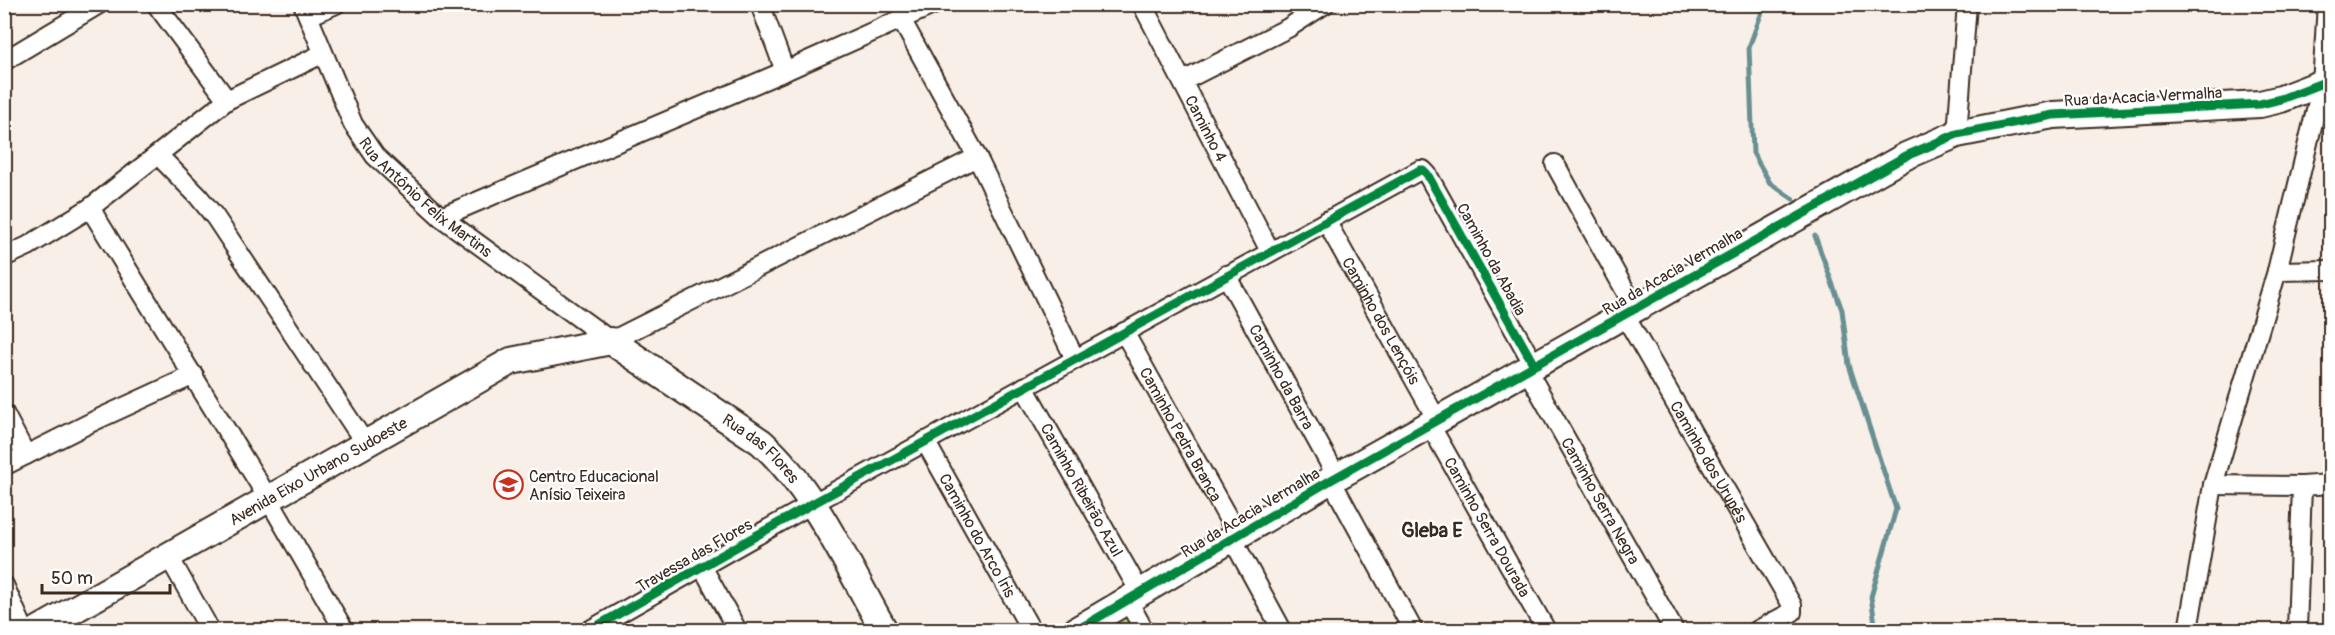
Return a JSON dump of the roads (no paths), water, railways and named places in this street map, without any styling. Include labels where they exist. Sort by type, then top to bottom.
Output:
[{"type":"street","points":[[4,61],[99,4]]},
{"type":"street","points":[[156,4],[227,100]]},
{"type":"street","points":[[306,10],[336,4]]},
{"type":"street","points":[[760,4],[785,71]]},
{"type":"street","points":[[441,217],[785,71],[935,4]]},
{"type":"street","name":"Caminho 4","points":[[1142,4],[1270,251]]},
{"type":"street","points":[[1183,81],[1288,28],[1325,4]]},
{"type":"street","points":[[1957,134],[1967,4]]},
{"type":"street","points":[[2188,630],[2213,485],[2277,271],[2326,82],[2327,4]]},
{"type":"street","name":"Rua Antônio Felix Martins","points":[[306,10],[322,54],[353,124],[367,148],[441,217],[610,341]]},
{"type":"street","points":[[902,19],[977,157],[1075,359]]},
{"type":"street","points":[[4,257],[28,246],[90,208],[227,100],[322,54]]},
{"type":"street","name":"Rua da Acacia Vermalha","points":[[1077,630],[1334,479],[1531,367],[1631,313],[1896,162],[1957,134],[2076,113],[2260,104],[2326,82]]},
{"type":"street","points":[[158,155],[216,218],[365,443]]},
{"type":"street","points":[[610,341],[977,157]]},
{"type":"street","name":"Caminho dos Urupês","points":[[1555,164],[1631,313],[1793,608],[1792,612],[1758,630]]},
{"type":"street","name":"Travessa das Flores","points":[[597,629],[925,441],[1326,220],[1422,170]]},
{"type":"street","name":"Caminho da Abadia","points":[[1422,170],[1427,174],[1531,367]]},
{"type":"street","points":[[90,208],[194,375],[344,630]]},
{"type":"street","name":"Caminho dos Lençóis","points":[[1326,220],[1433,423]]},
{"type":"street","points":[[2277,271],[2331,270]]},
{"type":"street","name":"Caminho da Barra","points":[[1226,275],[1413,630]]},
{"type":"street","name":"Caminho Pedra Branca","points":[[1124,332],[1282,630]]},
{"type":"street","name":"Avenida Eixo Urbano Sudoeste","points":[[38,630],[511,361],[610,341]]},
{"type":"street","name":"Rua das Flores","points":[[610,341],[761,442],[782,462],[812,504],[884,630]]},
{"type":"street","name":"Caminho Serra Negra","points":[[1531,367],[1674,630]]},
{"type":"street","points":[[4,466],[194,375]]},
{"type":"street","name":"Caminho Ribeirão Azul","points":[[1024,387],[1134,598],[1144,630]]},
{"type":"street","points":[[4,413],[26,455]]},
{"type":"street","name":"Caminho Serra Dourada","points":[[1433,423],[1546,630]]},
{"type":"street","name":"Caminho do Arco Íris","points":[[925,441],[1031,630]]},
{"type":"street","points":[[2213,485],[2331,484]]},
{"type":"street","points":[[2297,630],[2302,486]]},
{"type":"street","points":[[168,555],[210,630]]},
{"type":"street","points":[[703,568],[737,630]]},
{"type":"street","points":[[4,585],[24,630]]},
{"type":"waterway","points":[[1765,4],[1749,47],[1753,153],[1770,183],[1793,199]]},
{"type":"waterway","points":[[1815,236],[1842,310],[1849,365],[1896,509],[1871,597],[1876,630]]},
{"type":"place","name":"Centro Educacional Anísio Teixeira","points":[[508,485]]},
{"type":"district","name":"Gleba E","points":[[1432,530]]}]
